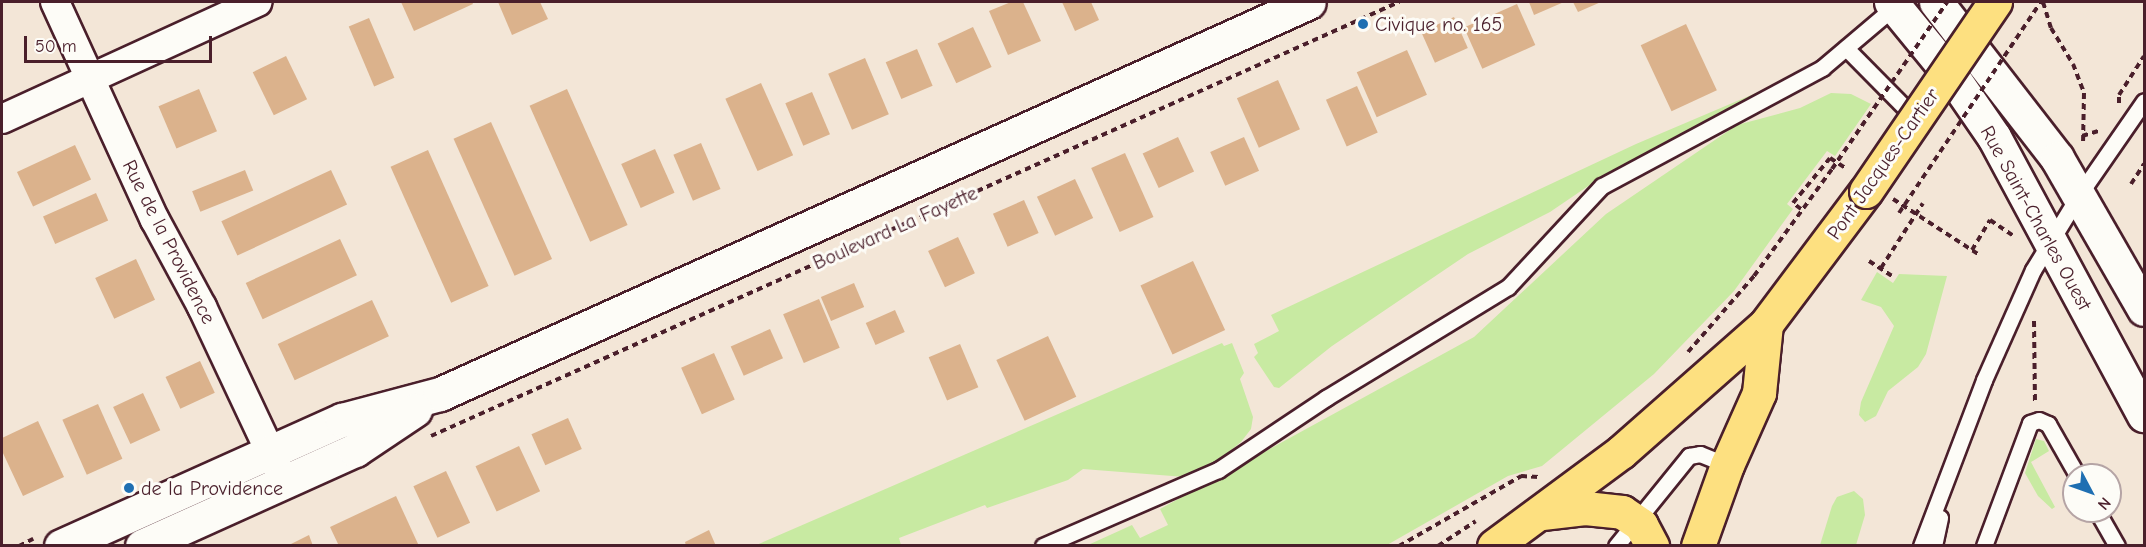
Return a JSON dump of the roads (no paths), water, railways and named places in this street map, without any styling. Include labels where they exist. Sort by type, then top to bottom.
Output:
[{"type":"main road","name":"Pont Jacques-Cartier","points":[[1488,531],[1536,498],[1642,435],[1766,324],[1866,191],[1995,2]]},
{"type":"main road","points":[[1698,545],[1727,465],[1759,393],[1766,324]]},
{"type":"main road","points":[[1536,498],[1622,512],[1644,533]]},
{"type":"street","name":"Rue de la Providence","points":[[54,2],[284,482]]},
{"type":"street","points":[[2,119],[256,2]]},
{"type":"street","name":"Boulevard La Fayette","points":[[142,546],[355,450],[440,394],[1309,2]]},
{"type":"street","name":"Rue Saint-Charles Ouest","points":[[1936,2],[2046,143],[2145,309]]},
{"type":"street","name":"Rue Saint-Charles Ouest","points":[[1893,4],[1972,103],[2022,183],[2145,415]]},
{"type":"street","name":"Boulevard La Fayette","points":[[61,546],[342,420],[440,394]]},
{"type":"lane","points":[[1043,546],[1218,470],[1326,398],[1508,287],[1522,276],[1576,209],[1602,186],[1812,74],[1846,48],[1893,4]]},
{"type":"lane","points":[[1846,48],[1912,115]]},
{"type":"lane","points":[[1921,546],[1951,474],[1998,346],[2050,239],[2145,101]]},
{"type":"lane","points":[[1984,546],[2030,423],[2048,424],[2070,463]]},
{"type":"lane","points":[[1616,546],[1644,533],[1689,456],[1700,454],[1727,465]]},
{"type":"lane","points":[[1909,546],[1951,474]]},
{"type":"lane","points":[[1934,546],[1951,474]]},
{"type":"lane","points":[[2104,523],[2117,546]]},
{"type":"place","name":"Civique no. 165","points":[[1363,24]]},
{"type":"place","name":"de la Providence","points":[[129,488]]}]
